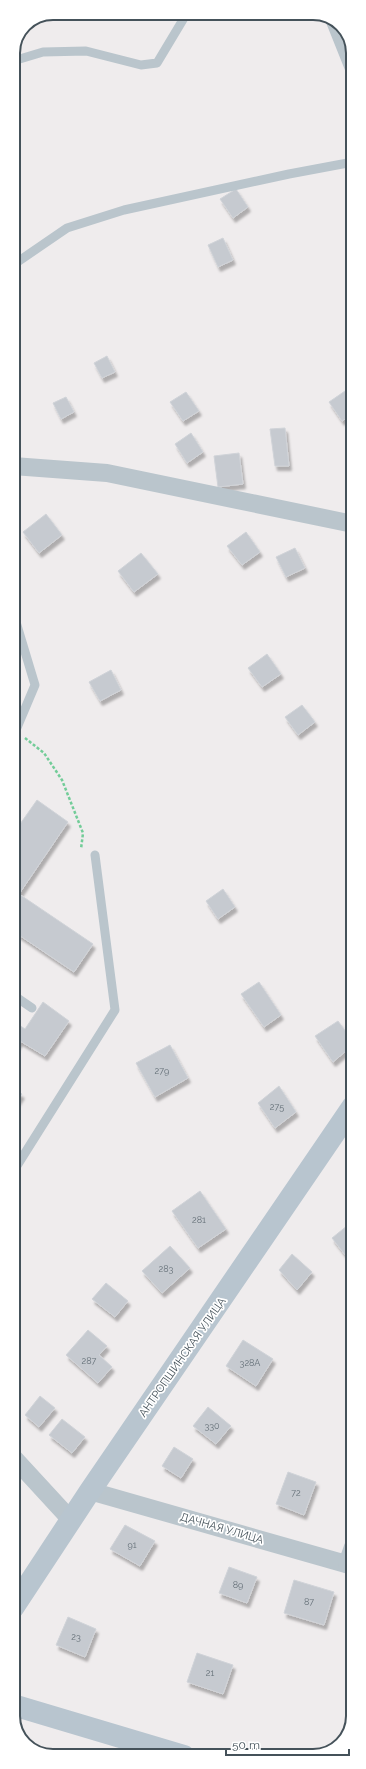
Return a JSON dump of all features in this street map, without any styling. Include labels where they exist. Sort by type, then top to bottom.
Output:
[{"type":"street","points":[[20,467],[108,473],[346,523]]},
{"type":"street","name":"АНТРОПШИНСКАЯ УЛИЦА","points":[[20,1597],[90,1491],[346,1116]]},
{"type":"street","points":[[20,1465],[71,1520]]},
{"type":"street","name":"ДАЧНАЯ УЛИЦА","points":[[90,1491],[346,1564]]},
{"type":"street","points":[[20,1707],[161,1749]]},
{"type":"lane","points":[[20,59],[43,52],[86,51],[141,65],[157,63],[183,20]]},
{"type":"lane","points":[[332,25],[346,60]]},
{"type":"lane","points":[[20,260],[67,228],[124,210],[289,174],[346,163]]},
{"type":"lane","points":[[20,635],[35,685],[20,721]]},
{"type":"lane","points":[[20,1161],[115,1010],[95,855]]},
{"type":"lane","points":[[20,1000],[32,1008]]},
{"type":"path","points":[[20,733],[44,753],[62,780],[83,833],[81,849]]},
{"type":"building","points":[[236,189],[248,207],[233,218],[220,199]]},
{"type":"building","points":[[223,238],[233,260],[218,267],[208,245]]},
{"type":"building","points":[[107,356],[115,372],[102,378],[94,363]]},
{"type":"building","points":[[345,391],[346,418],[342,421],[329,402]]},
{"type":"building","points":[[186,392],[199,411],[183,421],[170,402]]},
{"type":"building","points":[[66,397],[74,412],[61,419],[53,403]]},
{"type":"building","points":[[285,428],[289,466],[275,466],[270,429]]},
{"type":"building","points":[[191,433],[203,452],[187,463],[175,444]]},
{"type":"building","points":[[239,453],[243,484],[218,487],[214,456]]},
{"type":"building","points":[[46,514],[62,535],[39,553],[23,532]]},
{"type":"building","points":[[246,532],[260,552],[242,565],[227,546]]},
{"type":"building","points":[[295,548],[305,568],[286,577],[276,557]]},
{"type":"building","points":[[141,553],[158,574],[134,592],[118,571]]},
{"type":"building","points":[[267,654],[281,674],[262,687],[248,668]]},
{"type":"building","points":[[111,670],[121,690],[100,701],[89,682]]},
{"type":"building","points":[[302,705],[315,722],[298,735],[285,717]]},
{"type":"building","points":[[37,800],[68,822],[20,893],[20,824]]},
{"type":"building","points":[[223,889],[235,907],[218,919],[206,901]]},
{"type":"building","points":[[20,895],[93,944],[74,972],[20,936]]},
{"type":"building","points":[[259,982],[281,1015],[264,1027],[241,994]]},
{"type":"building","points":[[43,1002],[69,1021],[45,1056],[20,1041],[20,1026],[25,1029]]},
{"type":"building","points":[[338,1021],[346,1032],[346,1051],[333,1062],[315,1036]]},
{"type":"building","points":[[170,1045],[188,1078],[155,1097],[136,1063]]},
{"type":"building","points":[[279,1086],[296,1112],[275,1128],[258,1103]]},
{"type":"building","points":[[200,1191],[226,1229],[198,1248],[172,1211]]},
{"type":"building","points":[[346,1227],[346,1256],[332,1238]]},
{"type":"building","points":[[170,1246],[190,1268],[162,1293],[142,1271]]},
{"type":"building","points":[[292,1254],[312,1272],[297,1290],[279,1270]]},
{"type":"building","points":[[106,1283],[128,1301],[115,1317],[92,1299]]},
{"type":"building","points":[[88,1330],[107,1346],[99,1355],[112,1367],[98,1383],[66,1355]]},
{"type":"building","points":[[243,1340],[273,1359],[256,1386],[226,1366]]},
{"type":"building","points":[[40,1396],[55,1408],[39,1427],[25,1415]]},
{"type":"building","points":[[208,1407],[231,1426],[216,1444],[193,1426]]},
{"type":"building","points":[[62,1419],[85,1437],[72,1453],[49,1435]]},
{"type":"building","points":[[174,1447],[193,1459],[181,1478],[162,1466]]},
{"type":"building","points":[[288,1472],[316,1482],[304,1515],[276,1504]]},
{"type":"building","points":[[125,1525],[155,1541],[140,1566],[110,1549]]},
{"type":"building","points":[[229,1567],[257,1577],[247,1603],[219,1593]]},
{"type":"building","points":[[294,1580],[334,1592],[324,1625],[284,1613]]},
{"type":"building","points":[[68,1617],[96,1629],[85,1657],[56,1645]]},
{"type":"building","points":[[197,1653],[233,1665],[223,1694],[187,1682]]}]
